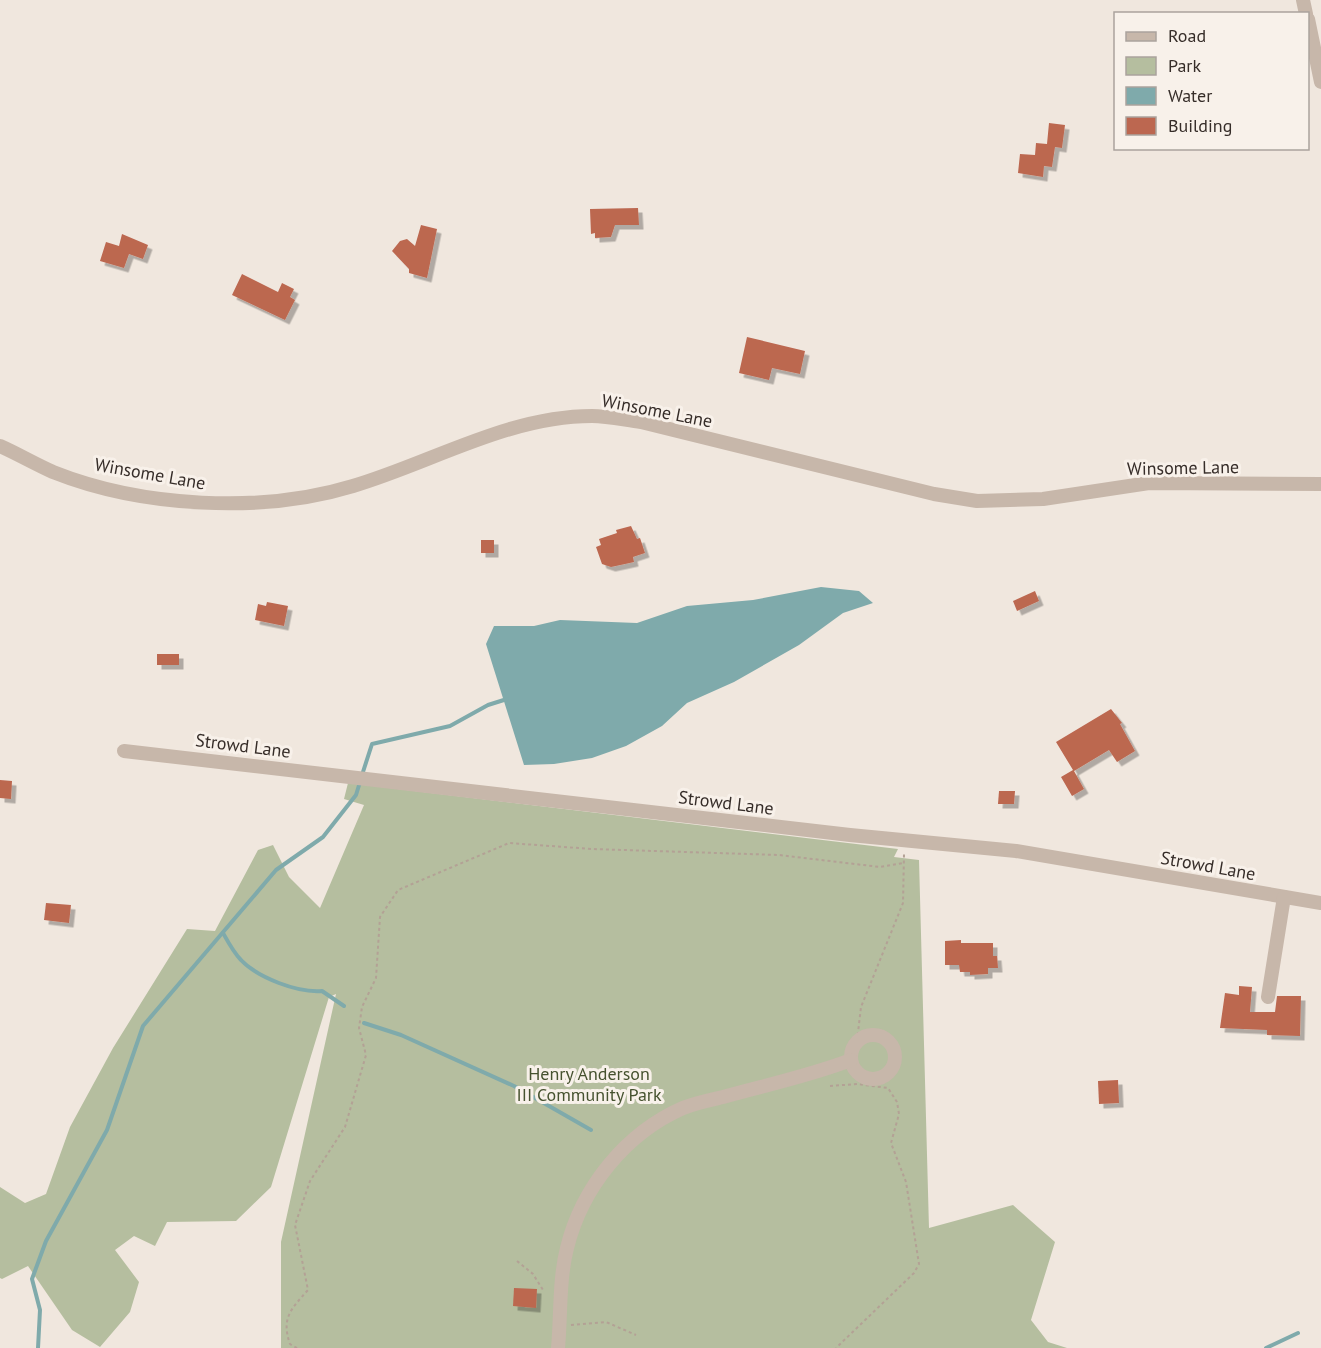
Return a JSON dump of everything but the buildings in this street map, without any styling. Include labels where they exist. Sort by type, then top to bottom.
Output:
[{"type":"street","points":[[1309,25],[1321,82]]},
{"type":"street","name":"Winsome Lane","points":[[0,446],[53,472],[111,489],[192,502],[296,500],[353,486],[526,424],[592,416],[641,422],[934,494],[977,501],[1043,500],[1149,483],[1321,484]]},
{"type":"street","name":"Strowd Lane","points":[[124,751],[907,841],[1016,851],[1321,903]]},
{"type":"street","points":[[1268,997],[1284,897]]},
{"type":"street","points":[[871,1034],[885,1038],[895,1050],[893,1067],[883,1077],[872,1079],[859,1074],[851,1060],[852,1047],[857,1041],[871,1034]]},
{"type":"street","points":[[558,1348],[564,1272],[570,1239],[586,1200],[619,1152],[640,1133],[684,1108],[825,1070],[851,1060]]},
{"type":"path","points":[[857,1041],[861,1007],[903,903],[907,841]]},
{"type":"path","points":[[297,1348],[290,1344],[285,1328],[291,1308],[308,1290],[296,1225],[310,1181],[345,1126],[366,1055],[359,1028],[362,1006],[376,978],[380,917],[398,890],[509,843],[592,849],[779,855],[880,867],[904,863]]},
{"type":"path","points":[[830,1086],[857,1084],[888,1088],[897,1102],[899,1114],[891,1143],[906,1182],[919,1264],[914,1273],[836,1348]]},
{"type":"path","points":[[516,1261],[533,1274],[543,1290]]},
{"type":"path","points":[[568,1326],[606,1322],[636,1335]]},
{"type":"green space","name":"Henry Anderson III Community Park","points":[[348,783],[898,849],[894,857],[919,860],[929,1228],[1013,1205],[1055,1242],[1031,1320],[1048,1342],[1067,1348],[281,1348],[281,1242],[336,994],[329,997],[271,1187],[236,1221],[167,1222],[155,1246],[134,1236],[115,1250],[139,1282],[130,1312],[100,1347],[72,1330],[28,1266],[0,1278],[0,1187],[25,1203],[46,1194],[70,1127],[113,1048],[187,929],[215,931],[258,850],[273,845],[289,877],[320,908],[364,805],[344,799]]},
{"type":"water","points":[[821,587],[859,591],[873,603],[843,613],[799,645],[734,682],[687,703],[662,726],[626,746],[592,758],[554,764],[524,765],[486,644],[494,626],[534,626],[560,620],[637,623],[687,606],[753,600]]},
{"type":"waterway","points":[[362,775],[372,744],[450,726],[488,705],[507,699]]},
{"type":"waterway","points":[[38,1348],[40,1310],[32,1279],[46,1241],[107,1130],[143,1026],[276,870],[323,837],[356,795],[360,782]]},
{"type":"waterway","points":[[223,933],[238,957],[257,973],[290,987],[322,991],[344,1006]]},
{"type":"waterway","points":[[364,1023],[401,1035],[514,1086],[591,1130]]},
{"type":"waterway","points":[[1266,1348],[1298,1333]]}]
